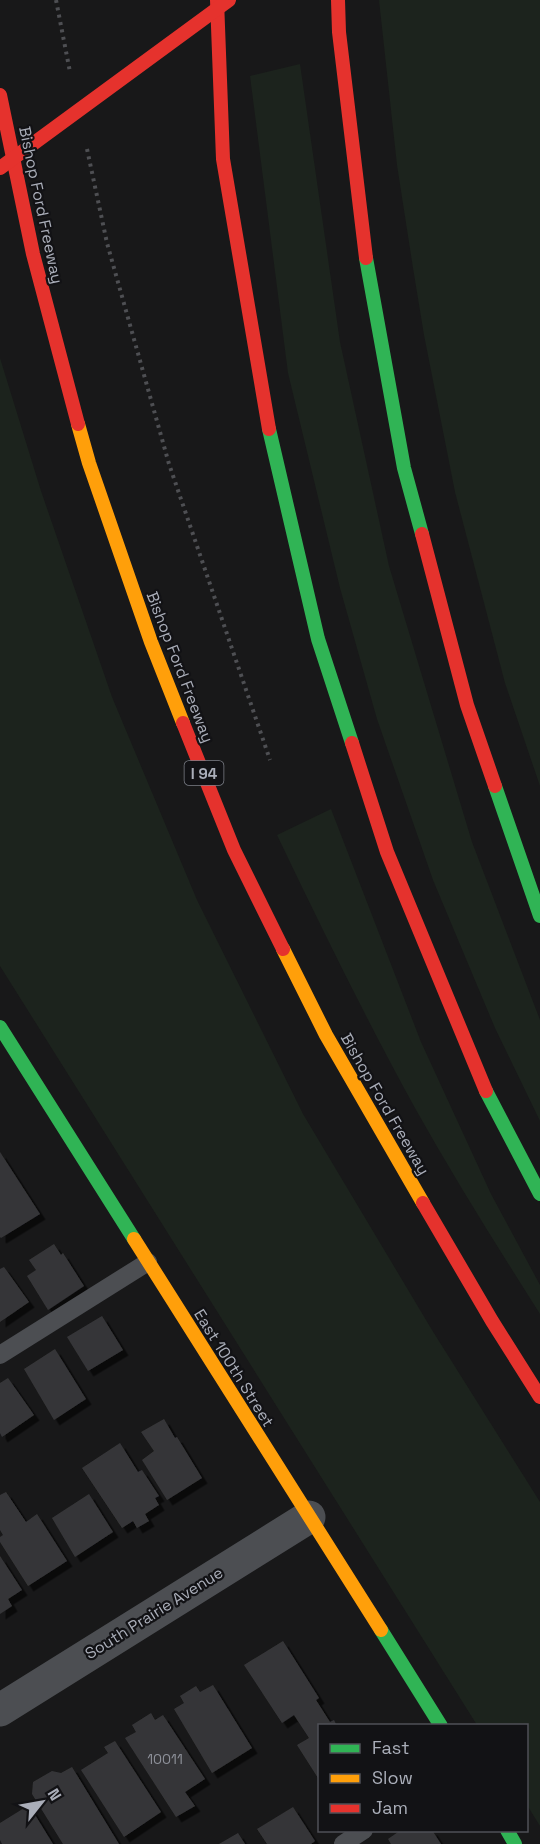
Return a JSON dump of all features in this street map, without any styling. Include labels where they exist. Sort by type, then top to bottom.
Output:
[{"type":"main road","points":[[217,0],[225,171],[265,410],[318,639],[387,852],[488,1095],[540,1194]]},
{"type":"main road","points":[[0,168],[229,0]]},
{"type":"main road","points":[[338,0],[339,32],[366,259],[404,468],[467,705],[540,916]]},
{"type":"main road","name":"Bishop Ford Freeway","points":[[0,95],[33,254],[89,463],[151,642],[234,850],[326,1035],[492,1321],[540,1397]]},
{"type":"main road","name":"East 100th Street","points":[[0,1028],[440,1724]]},
{"type":"street","name":"South Prairie Avenue","points":[[0,1710],[309,1516]]},
{"type":"lane","points":[[0,1355],[148,1262]]},
{"type":"lane","points":[[343,1844],[361,1832]]},
{"type":"path","points":[[56,0],[70,73]]},
{"type":"path","points":[[85,141],[107,243],[169,464],[270,760]]},
{"type":"shaded area","points":[[379,0],[540,0],[540,786],[505,683],[455,492],[424,335],[397,165]]},
{"type":"shaded area","points":[[300,64],[340,342],[389,566],[472,842],[540,1020],[540,1121],[495,1028],[433,880],[377,719],[340,588],[288,373],[250,76]]},
{"type":"shaded area","points":[[0,358],[41,491],[112,697],[197,900],[303,1114],[432,1330],[540,1502],[540,1826],[528,1807],[528,1724],[476,1724],[0,966]]},
{"type":"shaded area","points":[[331,809],[421,1042],[491,1194],[540,1285],[540,1314],[460,1186],[415,1108],[344,973],[277,835]]},
{"type":"building","points":[[0,1152],[40,1214],[1,1238],[0,1237]]},
{"type":"building","points":[[54,1244],[61,1255],[63,1253],[84,1286],[48,1310],[27,1276],[36,1270],[29,1260]]},
{"type":"building","points":[[4,1267],[29,1302],[0,1322],[0,1269]]},
{"type":"building","points":[[102,1316],[123,1350],[88,1371],[67,1337]]},
{"type":"building","points":[[55,1349],[86,1399],[54,1420],[24,1369]]},
{"type":"building","points":[[8,1378],[34,1415],[2,1437],[0,1433],[0,1383]]},
{"type":"building","points":[[164,1419],[202,1478],[167,1500],[142,1460],[154,1451],[141,1432]]},
{"type":"building","points":[[120,1443],[138,1472],[142,1470],[159,1496],[155,1498],[159,1505],[145,1514],[149,1521],[137,1528],[133,1521],[122,1528],[82,1468]]},
{"type":"building","points":[[6,1492],[26,1522],[37,1514],[67,1561],[28,1586],[0,1542],[0,1537],[3,1535],[0,1530],[0,1495]]},
{"type":"building","points":[[89,1494],[113,1532],[75,1557],[52,1518]]},
{"type":"building","points":[[0,1556],[22,1590],[8,1599],[12,1606],[0,1614]]},
{"type":"building","points":[[283,1641],[319,1698],[316,1700],[330,1722],[334,1720],[336,1724],[318,1724],[318,1778],[297,1745],[309,1738],[294,1715],[282,1723],[244,1665]]},
{"type":"building","points":[[213,1685],[252,1748],[212,1773],[174,1709],[184,1703],[180,1696],[196,1686],[200,1692]]},
{"type":"building","points":[[151,1713],[155,1720],[163,1715],[205,1779],[185,1792],[195,1806],[176,1817],[125,1738],[136,1732],[132,1725]]},
{"type":"building","points":[[115,1741],[161,1812],[124,1837],[81,1770],[108,1753],[104,1747]]},
{"type":"building","points":[[72,1767],[119,1844],[63,1844],[32,1794],[33,1782],[52,1771],[61,1773]]},
{"type":"building","points":[[29,1805],[53,1844],[2,1844],[0,1823]]},
{"type":"building","points":[[293,1807],[315,1841],[311,1844],[267,1844],[257,1829]]},
{"type":"building","points":[[398,1832],[433,1832],[441,1844],[391,1844],[388,1839]]},
{"type":"building","points":[[238,1833],[245,1844],[219,1844]]},
{"type":"traffic: fast","points":[[366,258],[404,468],[422,534]]},
{"type":"traffic: fast","points":[[269,429],[318,639],[352,743]]},
{"type":"traffic: fast","points":[[495,786],[540,916]]},
{"type":"traffic: fast","points":[[0,1027],[134,1239]]},
{"type":"traffic: fast","points":[[486,1091],[540,1194]]},
{"type":"traffic: fast","points":[[381,1630],[440,1724]]},
{"type":"traffic: fast","points":[[508,1832],[515,1844]]},
{"type":"traffic: slow","points":[[78,424],[89,463],[151,642],[183,723]]},
{"type":"traffic: slow","points":[[283,949],[326,1035],[423,1203]]},
{"type":"traffic: slow","points":[[134,1239],[381,1630]]},
{"type":"traffic: jam","points":[[217,0],[223,159],[269,429]]},
{"type":"traffic: jam","points":[[0,168],[229,0]]},
{"type":"traffic: jam","points":[[338,0],[339,32],[366,258]]},
{"type":"traffic: jam","points":[[0,95],[33,254],[78,424]]},
{"type":"traffic: jam","points":[[422,534],[467,705],[495,786]]},
{"type":"traffic: jam","points":[[183,723],[234,850],[283,949]]},
{"type":"traffic: jam","points":[[352,743],[387,852],[486,1091]]},
{"type":"traffic: jam","points":[[423,1203],[492,1321],[540,1397]]}]
